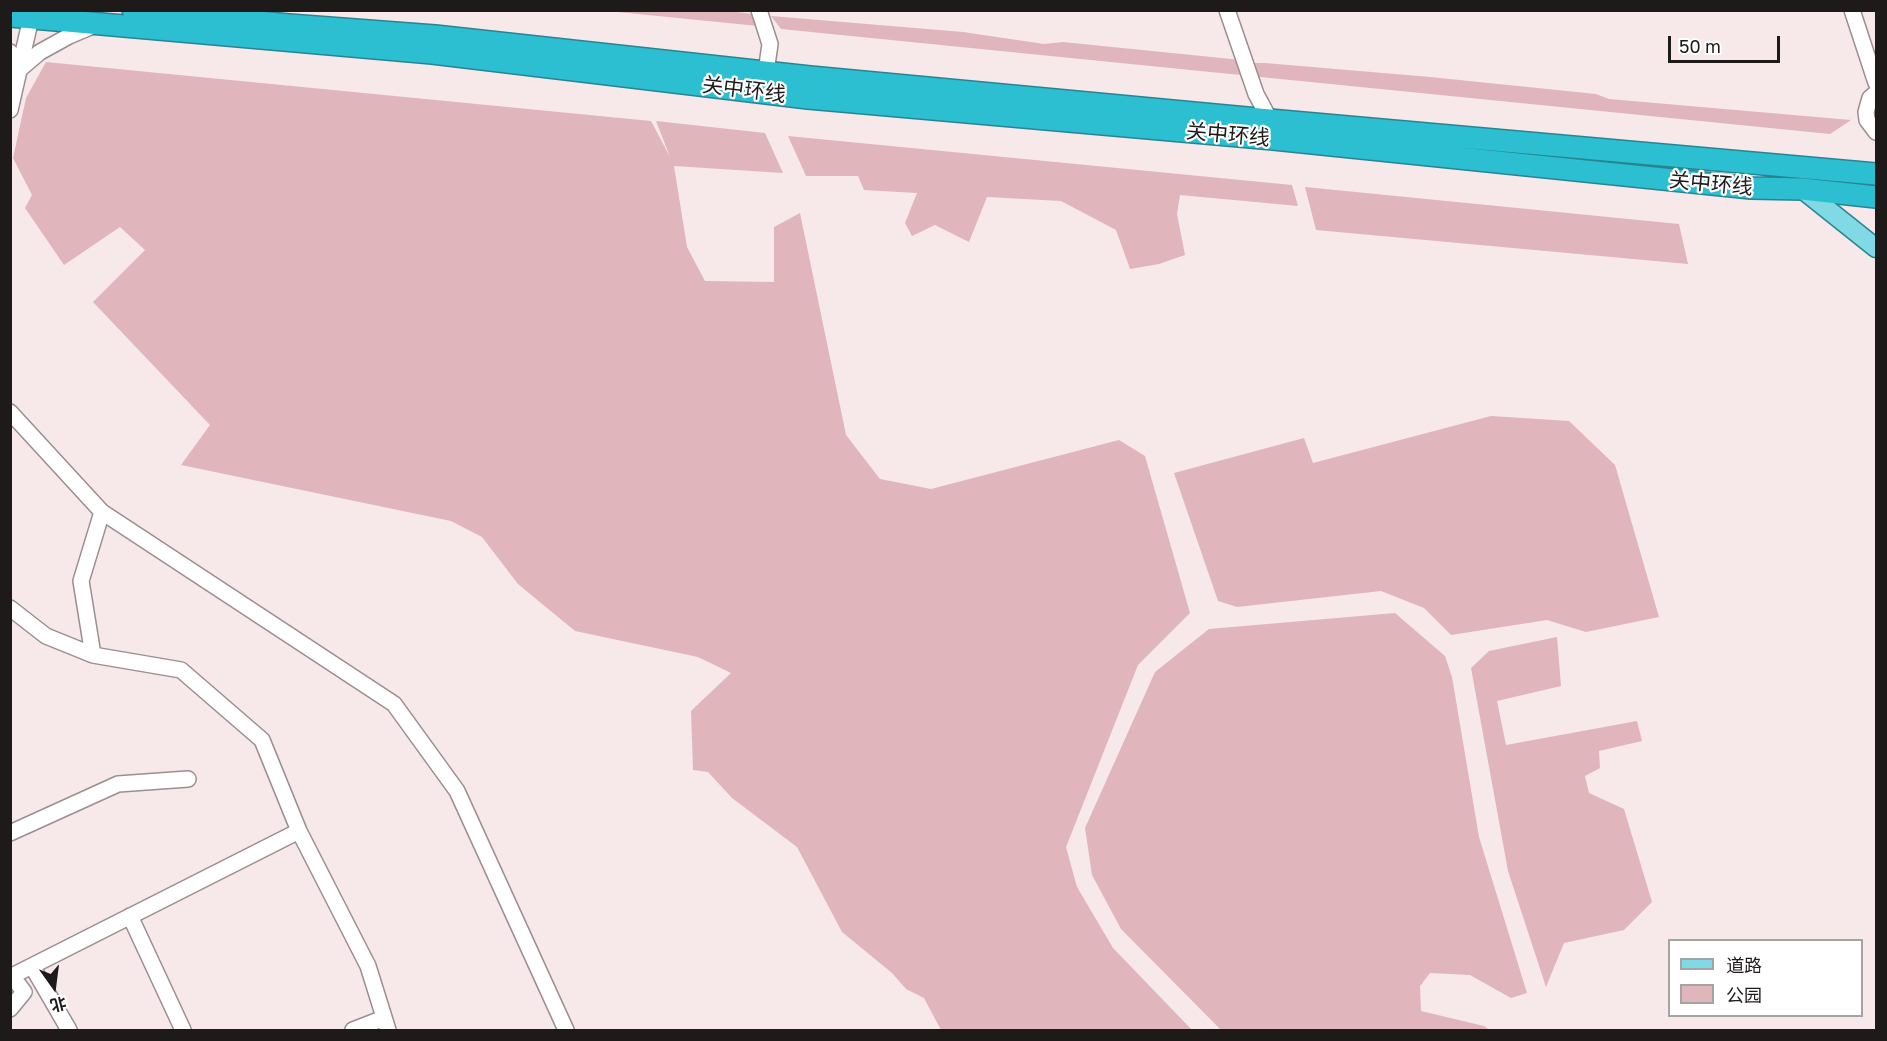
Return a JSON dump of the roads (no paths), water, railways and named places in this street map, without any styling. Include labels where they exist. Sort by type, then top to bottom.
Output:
[{"type":"highway","points":[[133,10],[288,34]]},
{"type":"highway","points":[[21,17],[97,24],[288,34],[435,36],[581,62]]},
{"type":"highway","name":"关中环线","points":[[581,62],[766,72],[1876,174]]},
{"type":"highway","name":"关中环线","points":[[581,62],[808,98],[1274,139],[1751,188],[1802,189],[1876,197]]},
{"type":"main road","points":[[1802,189],[1876,248]]},
{"type":"street","points":[[759,10],[770,44],[766,72]]},
{"type":"street","points":[[1227,10],[1256,94],[1270,120]]},
{"type":"street","points":[[1852,10],[1876,83]]},
{"type":"street","points":[[10,110],[20,69],[21,17]]},
{"type":"street","points":[[20,69],[40,52],[97,24]]},
{"type":"street","points":[[10,52],[20,69]]},
{"type":"street","points":[[1876,93],[1870,98],[1866,112],[1867,120],[1876,132]]},
{"type":"street","points":[[10,412],[102,512],[394,704],[456,791],[566,1030]]},
{"type":"street","points":[[93,655],[81,580],[102,512]]},
{"type":"street","points":[[10,608],[46,636],[93,655],[181,670],[262,740],[299,831],[368,966],[386,1024],[353,1030]]},
{"type":"street","points":[[10,833],[118,784],[188,778]]},
{"type":"street","points":[[10,1009],[24,992],[12,976],[299,831]]},
{"type":"street","points":[[130,916],[183,1030]]},
{"type":"street","points":[[32,966],[69,1030]]}]
